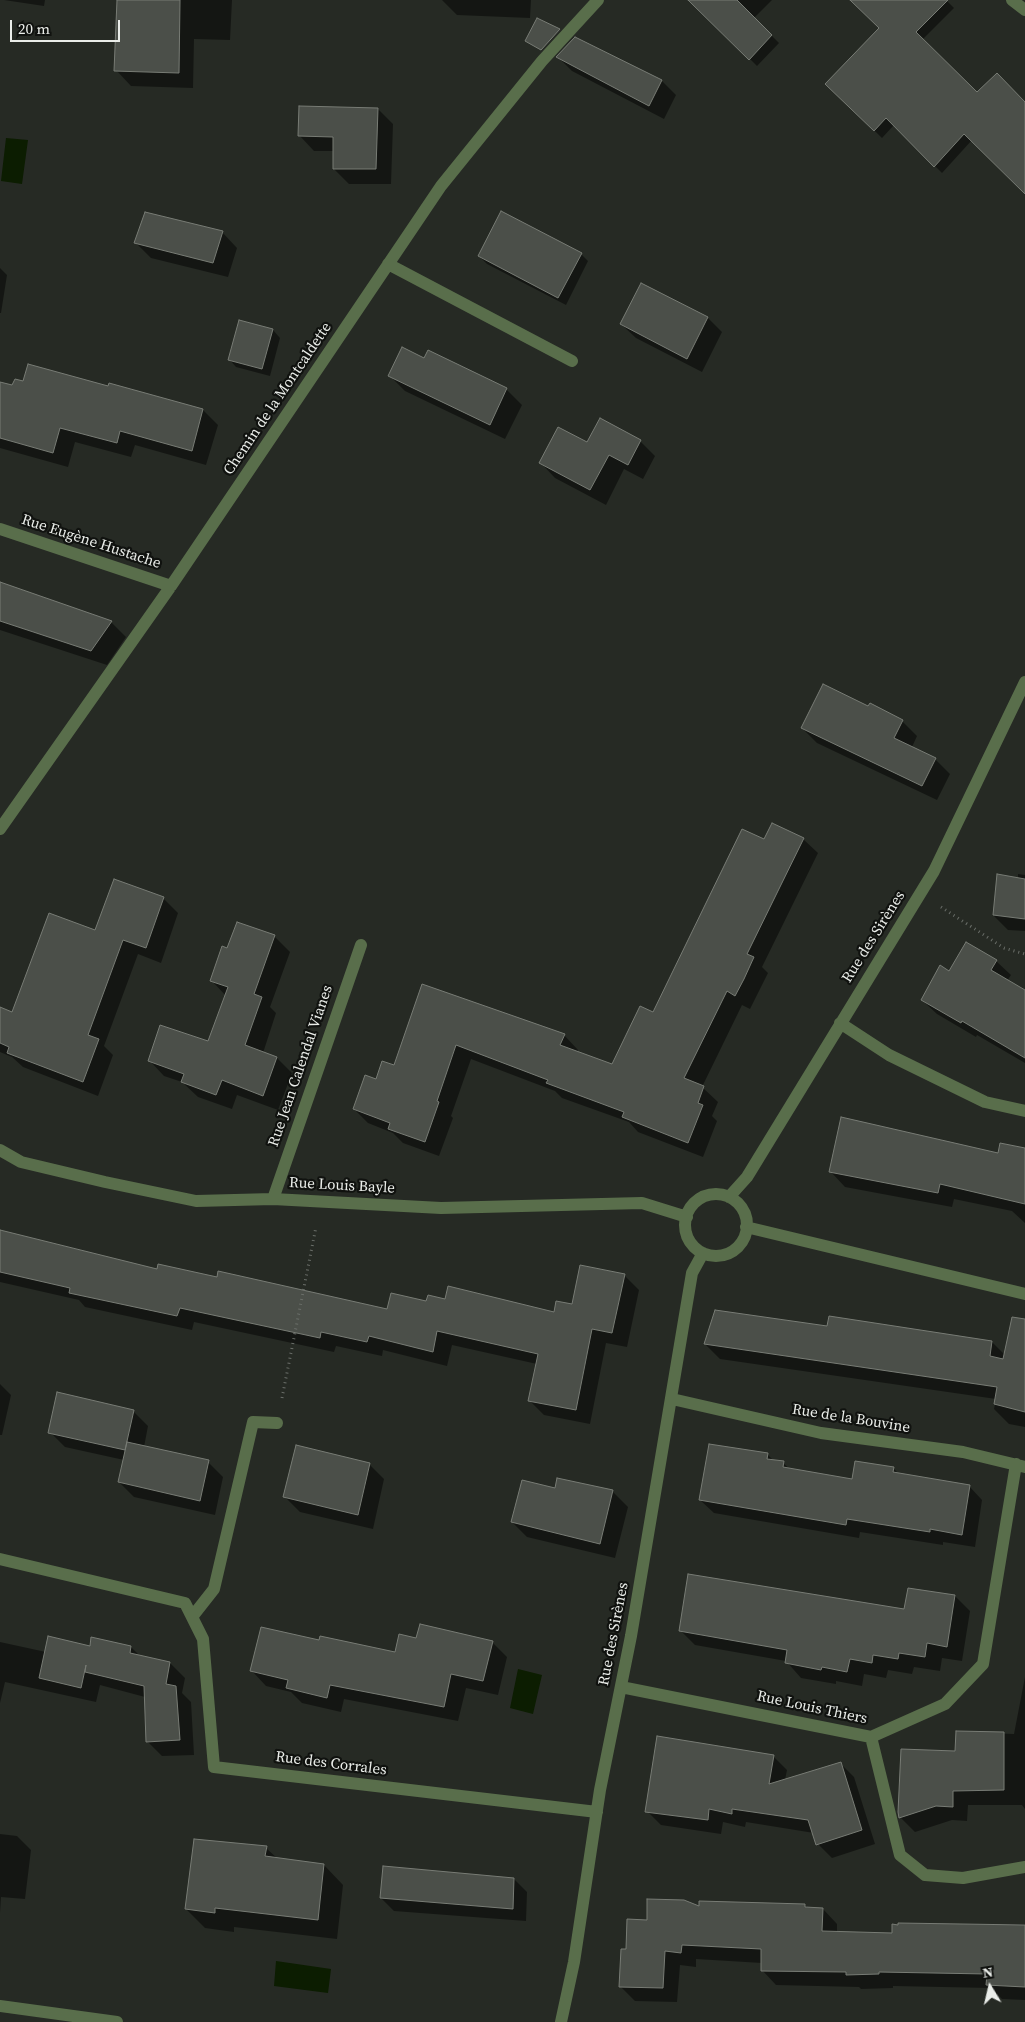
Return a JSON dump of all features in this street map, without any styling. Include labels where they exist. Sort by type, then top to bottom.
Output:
[{"type":"street","name":"Chemin de la Montcaldette","points":[[0,829],[171,586],[441,186],[542,62],[598,0]]},
{"type":"street","points":[[1012,0],[1025,10]]},
{"type":"street","points":[[388,264],[572,361]]},
{"type":"street","name":"Rue Eugène Hustache","points":[[0,529],[171,586]]},
{"type":"street","name":"Rue des Sirènes","points":[[729,1197],[747,1177],[934,871],[1025,682]]},
{"type":"street","name":"Rue Jean Calendal Vianes","points":[[273,1199],[361,945]]},
{"type":"street","points":[[840,1023],[888,1055],[985,1102],[1025,1111]]},
{"type":"street","name":"Rue Louis Bayle","points":[[0,1150],[22,1162],[104,1182],[196,1201],[273,1199],[441,1208],[642,1202],[686,1217]]},
{"type":"street","points":[[720,1194],[729,1197],[737,1202],[746,1218],[745,1236],[740,1245],[723,1255],[713,1256],[703,1253],[689,1240],[686,1231],[686,1217],[693,1204],[701,1198],[720,1194]]},
{"type":"street","points":[[746,1227],[1025,1294]]},
{"type":"street","name":"Rue des Sirènes","points":[[560,2022],[574,1962],[597,1812],[672,1399],[692,1273],[703,1253]]},
{"type":"street","name":"Rue de la Bouvine","points":[[672,1399],[821,1433],[963,1452],[1020,1465]]},
{"type":"street","points":[[192,1617],[214,1589],[253,1422],[277,1423]]},
{"type":"street","name":"Rue Louis Thiers","points":[[621,1687],[871,1737],[945,1704],[983,1664],[1020,1465]]},
{"type":"street","name":"Rue des Corrales","points":[[0,1558],[185,1603],[203,1639],[214,1767],[597,1812]]},
{"type":"street","points":[[871,1737],[900,1855],[924,1875],[963,1878],[1025,1867]]},
{"type":"street","points":[[0,2006],[117,2022]]},
{"type":"path","points":[[920,893],[1004,948],[1025,954]]},
{"type":"path","points":[[277,1423],[321,1202]]},
{"type":"shaded area","points":[[6,138],[28,140],[22,184],[1,181]]},
{"type":"shaded area","points":[[518,1669],[542,1675],[533,1714],[510,1708]]},
{"type":"shaded area","points":[[276,1961],[331,1969],[328,1993],[274,1986]]},
{"type":"building","points":[[117,0],[180,0],[179,73],[114,71]]},
{"type":"building","points":[[688,0],[737,0],[772,35],[749,60]]},
{"type":"building","points":[[850,0],[948,0],[916,32],[977,92],[997,73],[1025,102],[1025,194],[964,134],[934,167],[886,118],[874,131],[825,84],[879,28]]},
{"type":"building","points":[[537,18],[560,29],[541,50],[525,41]]},
{"type":"building","points":[[575,37],[662,80],[649,106],[556,57]]},
{"type":"building","points":[[299,106],[378,108],[376,169],[333,169],[333,137],[298,136]]},
{"type":"building","points":[[501,211],[582,253],[558,298],[478,256]]},
{"type":"building","points":[[145,212],[223,231],[213,263],[134,243]]},
{"type":"building","points":[[641,283],[708,317],[687,359],[620,324]]},
{"type":"building","points":[[239,320],[273,329],[262,369],[228,360]]},
{"type":"building","points":[[402,347],[424,358],[428,350],[507,388],[490,425],[388,376]]},
{"type":"building","points":[[28,364],[108,386],[109,383],[203,409],[192,451],[120,431],[117,443],[60,428],[53,453],[0,438],[0,382],[12,385],[15,379],[23,381]]},
{"type":"building","points":[[600,418],[641,440],[628,465],[609,455],[590,490],[539,463],[558,427],[587,442]]},
{"type":"building","points":[[0,582],[112,621],[91,651],[0,621]]},
{"type":"building","points":[[823,684],[868,706],[870,703],[903,720],[894,738],[936,758],[922,786],[801,728]]},
{"type":"building","points":[[772,823],[804,838],[747,954],[754,957],[744,979],[735,996],[727,991],[684,1078],[704,1086],[698,1103],[703,1105],[688,1143],[622,1117],[624,1112],[546,1083],[548,1080],[456,1045],[425,1142],[388,1129],[390,1123],[353,1109],[365,1075],[376,1079],[382,1061],[394,1065],[422,984],[565,1034],[560,1045],[612,1064],[640,1006],[653,1012],[742,829],[764,839]]},
{"type":"building","points":[[997,874],[1025,879],[1025,919],[993,915]]},
{"type":"building","points":[[114,879],[164,897],[146,948],[123,940],[88,1035],[99,1039],[83,1082],[7,1053],[9,1047],[0,1043],[0,1007],[12,1012],[49,913],[95,930]]},
{"type":"building","points":[[237,922],[275,935],[254,994],[262,997],[245,1045],[277,1057],[263,1096],[222,1080],[216,1095],[181,1082],[184,1074],[148,1061],[160,1025],[208,1041],[228,987],[210,981],[222,946],[227,948]]},
{"type":"building","points":[[966,942],[997,960],[991,970],[1025,990],[1025,1058],[962,1021],[961,1023],[921,1000],[940,965],[949,971]]},
{"type":"building","points":[[841,1117],[998,1153],[1000,1143],[1025,1148],[1025,1204],[940,1184],[938,1193],[829,1172]]},
{"type":"building","points":[[0,1230],[157,1269],[158,1264],[217,1277],[218,1271],[387,1309],[391,1293],[426,1301],[428,1295],[445,1299],[448,1286],[554,1312],[556,1301],[572,1304],[580,1265],[625,1274],[612,1333],[592,1329],[576,1410],[528,1401],[538,1354],[437,1331],[433,1352],[369,1336],[367,1342],[321,1332],[320,1338],[180,1308],[177,1316],[69,1293],[70,1288],[0,1272]]},
{"type":"building","points":[[715,1310],[827,1326],[829,1316],[992,1341],[990,1356],[1003,1359],[1012,1317],[1025,1319],[1025,1412],[994,1404],[997,1387],[704,1344]]},
{"type":"building","points":[[57,1392],[134,1410],[125,1450],[48,1433]]},
{"type":"building","points":[[127,1442],[209,1460],[200,1501],[118,1482]]},
{"type":"building","points":[[709,1444],[768,1453],[767,1459],[784,1461],[783,1467],[852,1479],[855,1461],[894,1467],[893,1472],[970,1485],[962,1535],[930,1529],[930,1532],[847,1519],[846,1525],[699,1500]]},
{"type":"building","points":[[296,1445],[370,1463],[358,1515],[283,1497]]},
{"type":"building","points":[[557,1478],[613,1490],[600,1544],[511,1522],[522,1480],[555,1488]]},
{"type":"building","points":[[688,1574],[904,1609],[908,1588],[955,1595],[947,1647],[927,1643],[925,1657],[899,1653],[898,1659],[873,1655],[872,1663],[850,1659],[847,1672],[822,1667],[821,1670],[785,1663],[787,1650],[679,1631]]},
{"type":"building","points":[[420,1624],[493,1641],[483,1681],[451,1674],[444,1707],[330,1685],[327,1698],[286,1688],[288,1680],[250,1671],[261,1627],[319,1640],[320,1636],[395,1652],[399,1634],[416,1638]]},
{"type":"building","points":[[48,1636],[90,1646],[91,1637],[131,1646],[130,1653],[170,1662],[166,1684],[176,1686],[180,1740],[146,1742],[144,1686],[85,1672],[86,1665],[81,1688],[39,1678]]},
{"type":"building","points":[[956,1731],[1004,1732],[1004,1790],[953,1791],[953,1807],[936,1806],[899,1818],[901,1749],[955,1751]]},
{"type":"building","points":[[657,1736],[774,1755],[769,1784],[841,1762],[862,1830],[816,1845],[808,1820],[732,1809],[732,1814],[709,1809],[708,1820],[645,1812]]},
{"type":"building","points":[[194,1839],[267,1846],[265,1856],[324,1864],[318,1920],[215,1908],[215,1913],[185,1909]]},
{"type":"building","points":[[383,1866],[514,1878],[513,1909],[380,1898]]},
{"type":"building","points":[[647,1899],[684,1900],[699,1906],[699,1901],[805,1904],[805,1907],[823,1908],[822,1931],[892,1933],[892,1924],[898,1925],[898,1923],[1025,1925],[1025,1987],[986,1985],[987,1974],[879,1972],[879,1974],[846,1975],[846,1972],[761,1971],[761,1949],[682,1945],[681,1953],[665,1951],[663,1988],[619,1987],[621,1949],[626,1949],[627,1919],[647,1920]]}]
